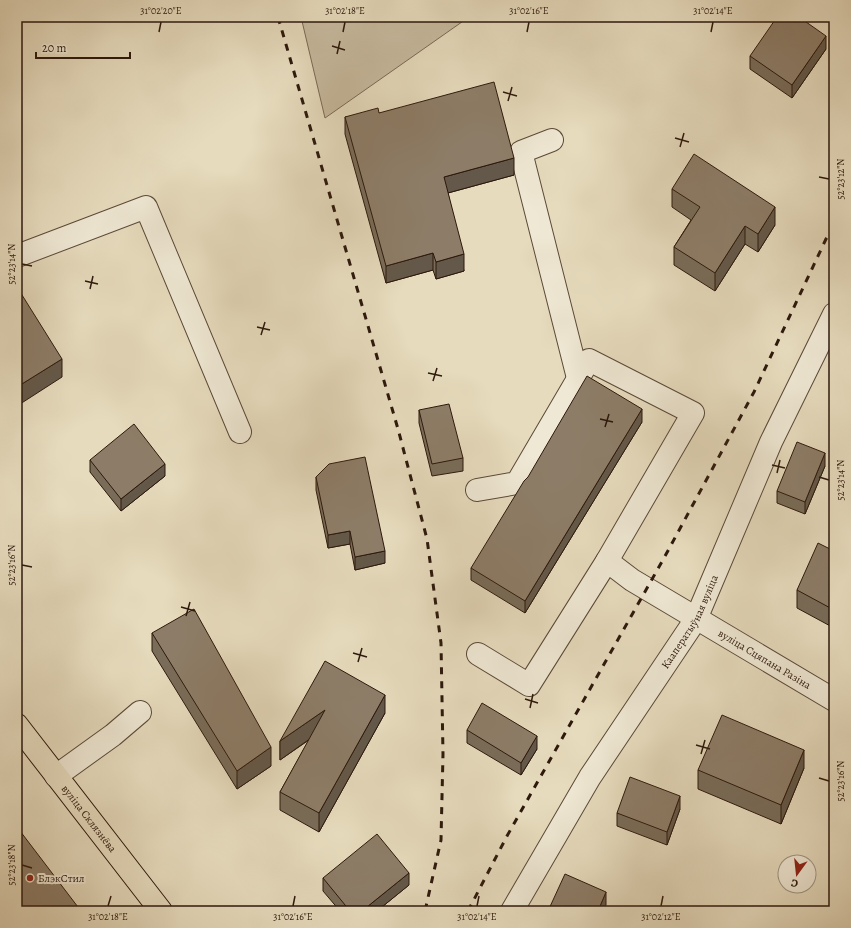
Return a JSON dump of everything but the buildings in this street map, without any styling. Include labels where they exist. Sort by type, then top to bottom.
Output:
[{"type":"main road","name":"вуліца Склязнёва","points":[[17,725],[161,911]]},
{"type":"street","points":[[552,140],[521,152],[578,378]]},
{"type":"street","points":[[17,256],[146,207],[240,432]]},
{"type":"street","name":"Кааператыўная вуліца","points":[[512,911],[590,777],[696,619],[771,442],[834,314]]},
{"type":"street","points":[[477,490],[516,483],[589,360],[693,413],[607,561],[529,685],[478,654]]},
{"type":"street","name":"вуліца Сцяпана Разіна","points":[[607,561],[632,580],[834,700]]},
{"type":"street","points":[[56,776],[113,735],[140,712]]},
{"type":"shaded area","points":[[301,17],[469,17],[325,118]]},
{"type":"railway","points":[[278,17],[398,429],[427,539],[441,643],[443,754],[441,840],[425,911]]},
{"type":"railway","points":[[468,911],[507,836],[664,558],[754,392],[826,239],[834,228]]},
{"type":"place","name":"БлэкСтил","points":[[30,878]]}]
